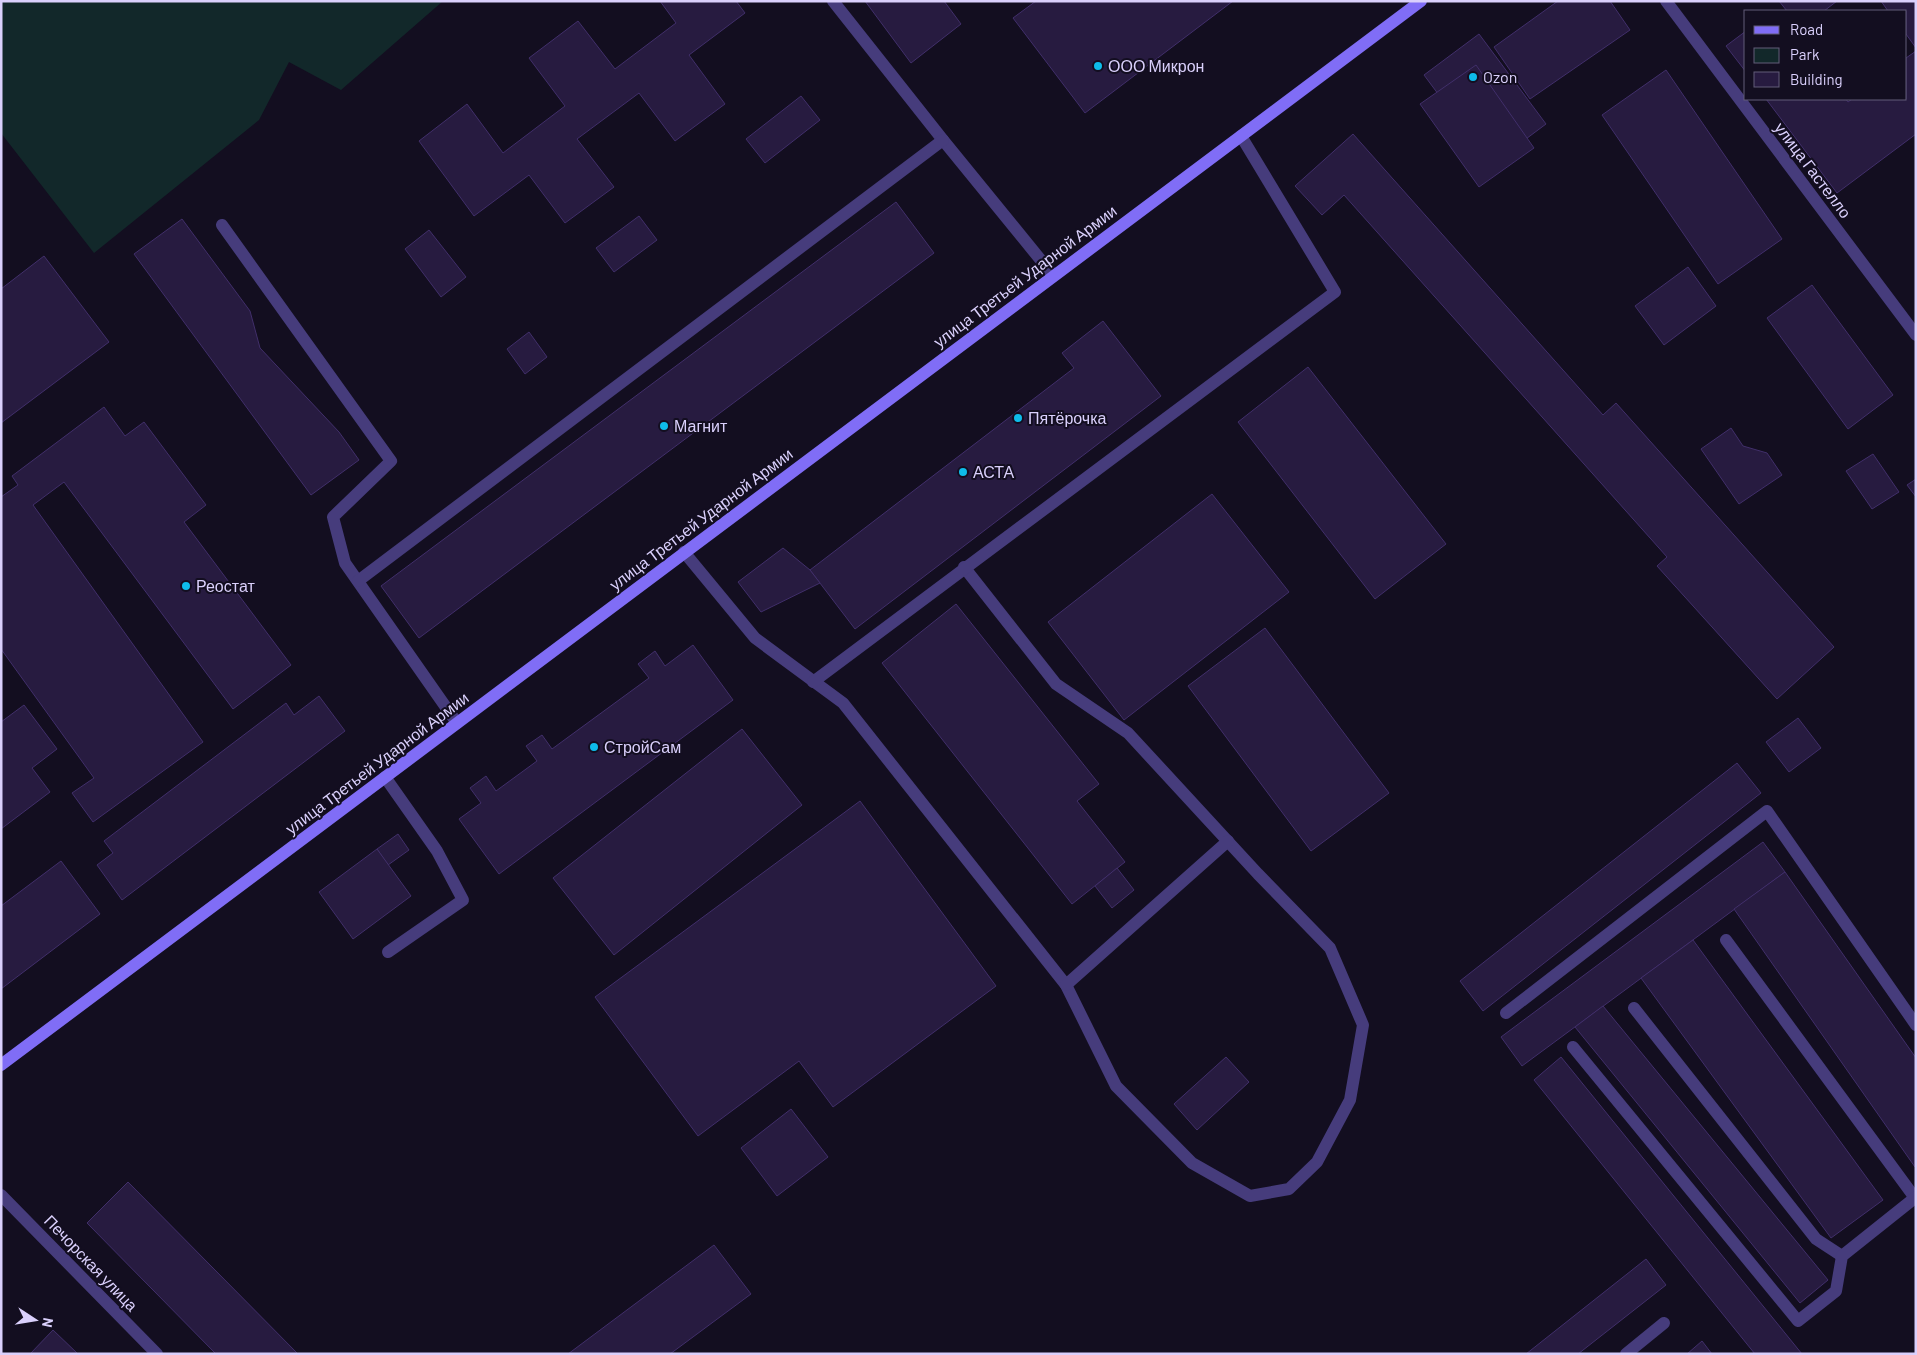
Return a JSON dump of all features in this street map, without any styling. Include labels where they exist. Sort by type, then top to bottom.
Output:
[{"type":"main road","name":"улица Третьей Ударной Армии","points":[[1,1066],[1053,275],[1421,1]]},
{"type":"street","points":[[833,1],[942,140],[1053,275]]},
{"type":"street","name":"улица Гастелло","points":[[1666,1],[1916,335]]},
{"type":"street","points":[[814,682],[1335,292],[1241,136]]},
{"type":"street","points":[[358,581],[942,140]]},
{"type":"street","points":[[222,225],[391,461],[332,517],[345,563],[457,723]]},
{"type":"street","points":[[684,552],[755,638],[842,703],[1066,985],[1116,1086],[1192,1163],[1250,1196],[1289,1189],[1318,1162],[1350,1100],[1363,1024],[1330,948],[1128,733],[1056,684],[964,568]]},
{"type":"street","points":[[385,777],[437,851],[463,900],[388,952]]},
{"type":"street","points":[[1506,1013],[1767,811],[1916,1025]]},
{"type":"street","points":[[1066,985],[1228,841]]},
{"type":"street","points":[[1573,1047],[1798,1321],[1836,1291],[1842,1256],[1915,1197],[1726,940]]},
{"type":"street","points":[[1634,1008],[1816,1239],[1842,1256]]},
{"type":"street","name":"Печорская улица","points":[[1,1195],[157,1354]]},
{"type":"street","points":[[1626,1354],[1664,1323]]},
{"type":"green space","points":[[1,1],[443,1],[341,90],[289,62],[259,120],[94,253],[1,133]]},
{"type":"building","points":[[660,1],[736,1],[745,13],[689,55],[725,104],[675,141],[639,93],[577,139],[614,187],[565,223],[529,175],[474,216],[419,141],[467,104],[503,153],[565,106],[529,58],[578,21],[615,69],[676,23]]},
{"type":"building","points":[[865,1],[944,1],[961,24],[911,63]]},
{"type":"building","name":"ООО Микрон","points":[[1036,1],[1233,1],[1085,113],[1013,18]]},
{"type":"building","points":[[1558,1],[1610,1],[1630,30],[1530,99],[1494,47]]},
{"type":"building","points":[[1779,1],[1837,1],[1825,10],[1786,10]]},
{"type":"building","points":[[1881,1],[1916,1],[1916,48],[1907,35],[1907,10],[1887,10]]},
{"type":"building","points":[[1744,32],[1744,69],[1726,46]]},
{"type":"building","points":[[1479,34],[1546,124],[1491,165],[1424,75]]},
{"type":"building","points":[[1916,51],[1916,134],[1837,193],[1767,100],[1847,100],[1848,102],[1851,100],[1907,100],[1907,57]]},
{"type":"building","points":[[1476,65],[1534,148],[1479,187],[1420,104]]},
{"type":"building","points":[[1666,70],[1782,239],[1718,284],[1602,115]]},
{"type":"building","points":[[801,96],[820,120],[765,163],[746,139]]},
{"type":"building","points":[[1353,134],[1603,415],[1616,403],[1834,647],[1777,699],[1657,566],[1667,557],[1344,195],[1322,215],[1295,186]]},
{"type":"building","points":[[896,202],[934,253],[419,638],[381,586]]},
{"type":"building","points":[[639,216],[657,240],[614,272],[596,248]]},
{"type":"building","points":[[182,219],[250,311],[260,348],[339,432],[359,460],[311,495],[134,254]]},
{"type":"building","points":[[429,230],[466,277],[441,297],[405,249]]},
{"type":"building","points":[[44,256],[109,342],[1,423],[1,289]]},
{"type":"building","points":[[1688,267],[1716,306],[1664,345],[1635,306]]},
{"type":"building","points":[[1812,285],[1893,395],[1848,429],[1767,318]]},
{"type":"building","points":[[1103,321],[1161,396],[855,629],[810,570],[1074,368],[1062,353]]},
{"type":"building","points":[[529,332],[547,357],[525,374],[507,349]]},
{"type":"building","points":[[1308,367],[1446,544],[1375,599],[1238,422]]},
{"type":"building","name":"Реостат","points":[[104,407],[125,436],[144,422],[206,505],[184,522],[291,665],[233,709],[64,482],[33,505],[203,742],[93,822],[72,793],[94,778],[1,649],[1,497],[18,485],[12,476]]},
{"type":"building","points":[[1731,428],[1743,446],[1767,453],[1782,475],[1739,504],[1701,449]]},
{"type":"building","points":[[1873,454],[1899,492],[1872,509],[1846,471]]},
{"type":"building","points":[[1916,479],[1916,497],[1907,485]]},
{"type":"building","points":[[1212,494],[1289,592],[1124,720],[1048,622]]},
{"type":"building","points":[[783,548],[810,570],[820,583],[761,612],[738,582]]},
{"type":"building","points":[[956,604],[1099,784],[1077,801],[1125,862],[1072,904],[882,663]]},
{"type":"building","points":[[1265,628],[1389,793],[1311,851],[1188,686]]},
{"type":"building","points":[[693,645],[733,700],[499,874],[459,819],[481,803],[470,788],[486,776],[496,791],[537,761],[526,746],[542,735],[552,749],[649,678],[638,664],[655,651],[665,666]]},
{"type":"building","points":[[319,696],[345,731],[122,900],[97,865],[113,853],[104,841],[286,703],[294,715]]},
{"type":"building","points":[[24,705],[57,749],[32,768],[50,792],[1,829],[1,722]]},
{"type":"building","points":[[1798,718],[1821,748],[1789,772],[1766,742]]},
{"type":"building","points":[[742,729],[802,805],[614,955],[553,878]]},
{"type":"building","points":[[1737,763],[1761,793],[1483,1011],[1460,981]]},
{"type":"building","points":[[860,801],[996,986],[833,1107],[799,1061],[698,1136],[595,997]]},
{"type":"building","points":[[398,834],[409,850],[388,865],[377,849]]},
{"type":"building","points":[[1763,842],[1785,872],[1522,1066],[1501,1037]]},
{"type":"building","points":[[377,849],[411,896],[353,939],[319,892]]},
{"type":"building","points":[[61,861],[100,914],[1,989],[1,906]]},
{"type":"building","points":[[1117,868],[1134,890],[1112,908],[1095,886]]},
{"type":"building","points":[[1785,872],[1916,1058],[1915,1167],[1734,909]]},
{"type":"building","points":[[1693,940],[1883,1200],[1831,1238],[1641,978]]},
{"type":"building","points":[[1603,1006],[1828,1280],[1800,1303],[1575,1027]]},
{"type":"building","points":[[1226,1057],[1249,1082],[1197,1130],[1174,1104]]},
{"type":"building","points":[[1561,1057],[1802,1354],[1755,1354],[1534,1080]]},
{"type":"building","points":[[791,1109],[828,1157],[777,1196],[741,1148]]},
{"type":"building","points":[[128,1182],[298,1354],[216,1354],[87,1223]]},
{"type":"building","points":[[714,1245],[751,1294],[670,1354],[568,1354]]},
{"type":"building","points":[[1646,1259],[1666,1285],[1578,1354],[1526,1354]]},
{"type":"building","points":[[53,1330],[78,1354],[30,1354]]},
{"type":"building","points":[[1702,1341],[1712,1354],[1687,1354]]},
{"type":"place","name":"ООО Микрон","points":[[1098,66]]},
{"type":"place","name":"Ozon","points":[[1473,77]]},
{"type":"place","name":"Пятёрочка","points":[[1018,418]]},
{"type":"place","name":"Магнит","points":[[664,426]]},
{"type":"place","name":"АСТА","points":[[963,472]]},
{"type":"place","name":"Реостат","points":[[186,586]]},
{"type":"place","name":"СтройСам","points":[[594,747]]}]
